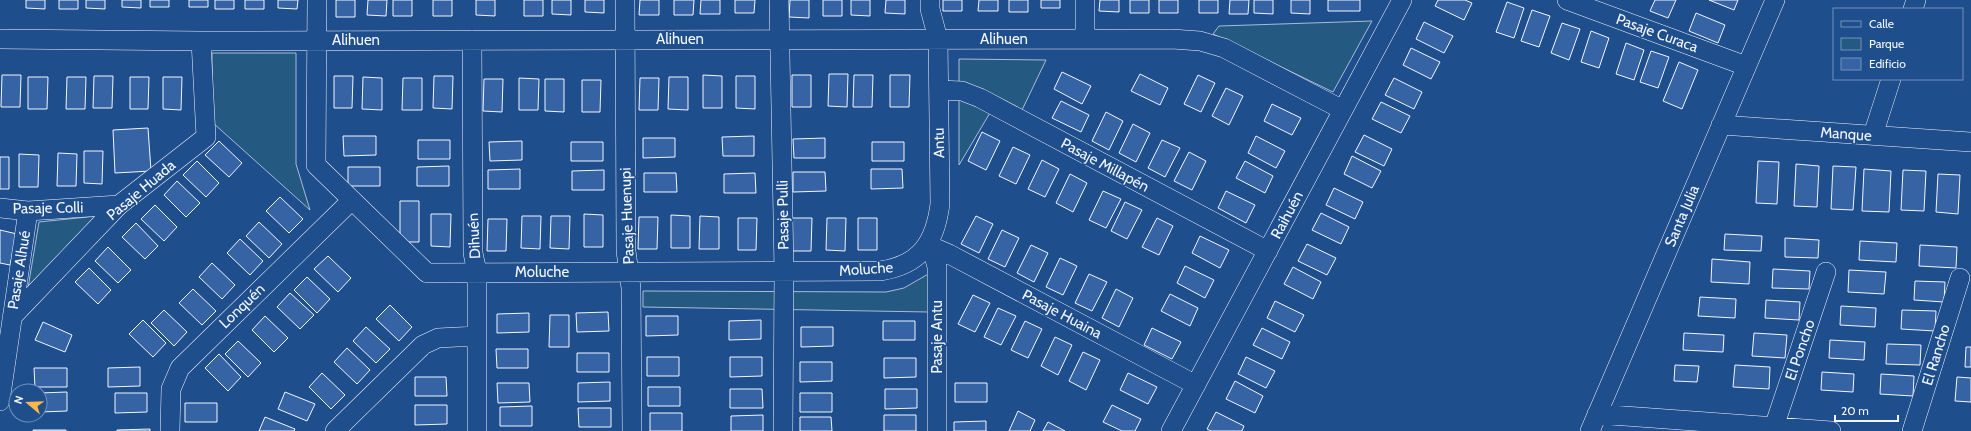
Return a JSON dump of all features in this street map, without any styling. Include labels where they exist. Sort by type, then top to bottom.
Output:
[{"type":"street","name":"Moluche","points":[[317,0],[316,166],[427,273],[880,271],[892,269],[913,260],[928,245]]},
{"type":"street","name":"Pasaje Huenupi","points":[[625,0],[626,251],[631,288],[632,431]]},
{"type":"street","name":"Pasaje Pulli","points":[[779,0],[781,39],[784,271],[783,431]]},
{"type":"street","name":"Antu","points":[[928,245],[936,227],[940,204],[938,39],[930,9],[930,0]]},
{"type":"street","points":[[1085,0],[1085,39]]},
{"type":"street","name":"Raihuén","points":[[1171,431],[1402,0]]},
{"type":"street","name":"Pasaje Curaca","points":[[1567,0],[1597,5],[1746,66]]},
{"type":"street","name":"Santa Julia","points":[[1594,423],[1775,0]]},
{"type":"street","name":"Alihuen","points":[[0,39],[201,41],[1172,39],[1200,41],[1224,48],[1344,110]]},
{"type":"street","name":"Dihuén","points":[[472,40],[473,254],[477,272],[477,431]]},
{"type":"street","name":"Pasaje Huada","points":[[12,317],[119,205],[206,137],[201,41]]},
{"type":"street","points":[[1873,136],[1891,80]]},
{"type":"street","name":"Pasaje Millapén","points":[[939,90],[962,91],[980,98],[1268,251]]},
{"type":"street","name":"Manque","points":[[1721,125],[1971,142]]},
{"type":"street","name":"Lonquén","points":[[170,431],[171,389],[180,368],[352,200]]},
{"type":"street","name":"Pasaje Colli","points":[[0,208],[28,211],[119,205]]},
{"type":"street","name":"Pasaje Alhué","points":[[0,401],[28,211]]},
{"type":"street","name":"Pasaje Huaina","points":[[928,245],[949,254],[1196,385]]},
{"type":"street","name":"Pasaje Antu","points":[[928,245],[933,252],[937,267],[937,431]]},
{"type":"street","name":"El Poncho","points":[[1774,427],[1826,272]]},
{"type":"street","name":"El Rancho","points":[[1912,431],[1960,278]]},
{"type":"street","points":[[335,431],[423,345],[438,338],[477,336]]},
{"type":"street","points":[[1594,423],[1774,427],[1822,431]]},
{"type":"green space","points":[[1372,21],[1333,92],[1213,34],[1219,26]]},
{"type":"green space","points":[[212,53],[296,53],[296,164],[310,210],[212,122]]},
{"type":"green space","points":[[959,59],[1046,60],[1022,110],[997,101],[959,165]]},
{"type":"green space","points":[[97,216],[28,288],[39,222]]},
{"type":"green space","points":[[930,273],[929,312],[643,307],[643,291],[886,292],[904,288]]},
{"type":"building","points":[[26,0],[45,0],[45,9],[26,8]]},
{"type":"building","points":[[59,0],[78,0],[78,9],[59,9]]},
{"type":"building","points":[[86,0],[105,0],[105,9],[86,8]]},
{"type":"building","points":[[122,0],[141,0],[141,8],[122,7]]},
{"type":"building","points":[[150,0],[169,0],[169,7],[150,7]]},
{"type":"building","points":[[189,0],[208,0],[208,7],[189,7]]},
{"type":"building","points":[[215,0],[234,0],[234,9],[215,9]]},
{"type":"building","points":[[245,0],[264,0],[264,9],[245,9]]},
{"type":"building","points":[[278,0],[298,0],[297,9],[278,8]]},
{"type":"building","points":[[336,0],[355,0],[355,17],[336,17]]},
{"type":"building","points":[[368,0],[387,0],[386,16],[367,15]]},
{"type":"building","points":[[393,0],[412,0],[412,16],[393,16]]},
{"type":"building","points":[[433,0],[452,0],[452,16],[433,16]]},
{"type":"building","points":[[476,0],[495,0],[495,16],[476,15]]},
{"type":"building","points":[[524,0],[543,0],[543,16],[524,16]]},
{"type":"building","points":[[552,0],[571,0],[571,15],[552,14]]},
{"type":"building","points":[[585,0],[604,0],[604,13],[585,12]]},
{"type":"building","points":[[640,0],[659,0],[659,15],[639,15]]},
{"type":"building","points":[[674,0],[694,0],[693,15],[674,15]]},
{"type":"building","points":[[701,0],[720,0],[720,14],[700,14]]},
{"type":"building","points":[[735,0],[755,0],[754,13],[735,13]]},
{"type":"building","points":[[790,0],[809,0],[809,18],[789,17]]},
{"type":"building","points":[[823,0],[842,0],[842,16],[823,16]]},
{"type":"building","points":[[851,0],[870,0],[870,16],[851,15]]},
{"type":"building","points":[[886,0],[905,0],[905,14],[885,13]]},
{"type":"building","points":[[943,0],[962,0],[962,11],[943,11]]},
{"type":"building","points":[[979,0],[998,0],[998,11],[978,11]]},
{"type":"building","points":[[1009,0],[1028,0],[1028,12],[1009,12]]},
{"type":"building","points":[[1041,0],[1060,0],[1060,8],[1041,8]]},
{"type":"building","points":[[1100,0],[1119,0],[1119,12],[1099,11]]},
{"type":"building","points":[[1130,0],[1149,0],[1149,13],[1130,13]]},
{"type":"building","points":[[1159,0],[1178,0],[1178,13],[1159,13]]},
{"type":"building","points":[[1199,0],[1218,0],[1218,13],[1199,13]]},
{"type":"building","points":[[1230,0],[1249,0],[1248,14],[1229,14]]},
{"type":"building","points":[[1254,0],[1273,0],[1273,14],[1254,13]]},
{"type":"building","points":[[1291,0],[1310,0],[1310,14],[1291,13]]},
{"type":"building","points":[[1328,0],[1360,0],[1360,11],[1328,11]]},
{"type":"building","points":[[1438,0],[1465,0],[1472,3],[1464,20],[1435,6]]},
{"type":"building","points":[[1655,0],[1676,0],[1668,18],[1650,11]]},
{"type":"building","points":[[1709,0],[1738,0],[1734,10]]},
{"type":"building","points":[[1507,2],[1524,8],[1514,38],[1496,32]]},
{"type":"building","points":[[1532,10],[1550,16],[1539,47],[1521,41]]},
{"type":"building","points":[[1696,13],[1725,25],[1718,43],[1689,31]]},
{"type":"building","points":[[1424,22],[1453,36],[1444,53],[1416,39]]},
{"type":"building","points":[[1562,23],[1580,29],[1569,60],[1551,53]]},
{"type":"building","points":[[1591,31],[1609,38],[1599,68],[1581,62]]},
{"type":"building","points":[[1626,43],[1644,50],[1634,80],[1616,74]]},
{"type":"building","points":[[1411,48],[1440,62],[1431,79],[1403,65]]},
{"type":"building","points":[[1651,51],[1669,57],[1658,88],[1640,82]]},
{"type":"building","points":[[1679,62],[1698,70],[1682,109],[1663,101]]},
{"type":"building","points":[[1062,72],[1091,86],[1082,104],[1054,89]]},
{"type":"building","points":[[829,74],[848,74],[847,107],[828,106]]},
{"type":"building","points":[[1140,74],[1168,88],[1160,105],[1131,91]]},
{"type":"building","points":[[2,75],[21,75],[20,107],[1,107]]},
{"type":"building","points":[[703,75],[722,76],[722,108],[703,108]]},
{"type":"building","points":[[792,75],[811,75],[811,107],[792,107]]},
{"type":"building","points":[[854,75],[873,75],[872,107],[853,107]]},
{"type":"building","points":[[890,75],[910,75],[909,107],[890,107]]},
{"type":"building","points":[[1198,75],[1215,83],[1201,112],[1184,104]]},
{"type":"building","points":[[94,76],[113,76],[112,108],[93,108]]},
{"type":"building","points":[[334,76],[353,76],[352,108],[334,108]]},
{"type":"building","points":[[434,76],[453,76],[452,109],[433,108]]},
{"type":"building","points":[[736,76],[755,76],[755,109],[736,108]]},
{"type":"building","points":[[28,77],[48,77],[47,109],[28,109]]},
{"type":"building","points":[[67,77],[86,77],[85,109],[66,109]]},
{"type":"building","points":[[130,77],[149,77],[148,109],[130,109]]},
{"type":"building","points":[[163,77],[182,77],[181,110],[163,109]]},
{"type":"building","points":[[363,77],[382,78],[382,110],[362,109]]},
{"type":"building","points":[[669,77],[688,77],[688,110],[668,109]]},
{"type":"building","points":[[403,78],[422,78],[422,110],[402,110]]},
{"type":"building","points":[[519,78],[539,79],[538,110],[519,110]]},
{"type":"building","points":[[640,78],[659,78],[658,110],[639,110]]},
{"type":"building","points":[[1394,78],[1422,92],[1414,109],[1385,95]]},
{"type":"building","points":[[484,79],[503,79],[502,112],[483,111]]},
{"type":"building","points":[[545,79],[564,79],[564,112],[545,111]]},
{"type":"building","points":[[582,80],[601,80],[600,112],[582,112]]},
{"type":"building","points":[[1226,88],[1243,96],[1229,125],[1212,116]]},
{"type":"building","points":[[1061,101],[1089,115],[1081,132],[1052,118]]},
{"type":"building","points":[[1381,102],[1410,116],[1401,133],[1372,119]]},
{"type":"building","points":[[1272,104],[1301,118],[1292,135],[1264,121]]},
{"type":"building","points":[[1106,112],[1123,121],[1109,150],[1092,141]]},
{"type":"building","points":[[1133,124],[1150,133],[1136,162],[1119,153]]},
{"type":"building","points":[[148,128],[151,171],[115,173],[113,130]]},
{"type":"building","points":[[982,132],[1000,141],[986,170],[968,161]]},
{"type":"building","points":[[1364,135],[1392,149],[1384,166],[1355,152]]},
{"type":"building","points":[[343,136],[376,136],[376,155],[344,156]]},
{"type":"building","points":[[754,136],[754,156],[723,156],[722,137]]},
{"type":"building","points":[[1256,136],[1285,151],[1276,168],[1248,153]]},
{"type":"building","points":[[643,138],[675,138],[675,157],[643,158]]},
{"type":"building","points":[[825,138],[825,158],[794,158],[793,139]]},
{"type":"building","points":[[418,140],[450,140],[450,159],[418,159]]},
{"type":"building","points":[[1162,140],[1180,148],[1165,177],[1148,168]]},
{"type":"building","points":[[219,141],[242,163],[229,177],[205,155]]},
{"type":"building","points":[[522,141],[522,160],[490,161],[489,142]]},
{"type":"building","points":[[571,142],[603,142],[603,161],[571,161]]},
{"type":"building","points":[[872,142],[904,142],[904,161],[872,161]]},
{"type":"building","points":[[1013,147],[1030,155],[1016,184],[999,176]]},
{"type":"building","points":[[84,151],[103,151],[102,184],[84,183]]},
{"type":"building","points":[[1189,152],[1206,161],[1192,190],[1174,181]]},
{"type":"building","points":[[58,153],[77,154],[76,186],[57,186]]},
{"type":"building","points":[[19,154],[39,155],[38,187],[19,187]]},
{"type":"building","points":[[1352,156],[1381,171],[1372,188],[1344,174]]},
{"type":"building","points":[[0,157],[9,157],[9,189],[0,189]]},
{"type":"building","points":[[1042,160],[1059,169],[1045,197],[1028,189]]},
{"type":"building","points":[[197,161],[219,183],[206,197],[183,175]]},
{"type":"building","points":[[1245,161],[1273,176],[1265,193],[1236,178]]},
{"type":"building","points":[[1758,161],[1779,162],[1777,204],[1756,203]]},
{"type":"building","points":[[1796,164],[1819,166],[1817,207],[1794,206]]},
{"type":"building","points":[[449,166],[449,186],[417,186],[417,167]]},
{"type":"building","points":[[1833,166],[1856,167],[1853,210],[1831,209]]},
{"type":"building","points":[[348,167],[380,167],[380,186],[348,186]]},
{"type":"building","points":[[520,169],[520,189],[488,189],[488,170]]},
{"type":"building","points":[[871,169],[902,169],[903,188],[871,189]]},
{"type":"building","points":[[1864,169],[1891,171],[1889,212],[1862,211]]},
{"type":"building","points":[[604,170],[604,190],[572,190],[572,171]]},
{"type":"building","points":[[1903,170],[1926,171],[1924,211],[1901,210]]},
{"type":"building","points":[[793,172],[825,172],[826,191],[793,192]]},
{"type":"building","points":[[644,173],[676,173],[677,192],[644,192]]},
{"type":"building","points":[[755,173],[756,193],[724,193],[724,174]]},
{"type":"building","points":[[1070,174],[1087,183],[1073,212],[1056,203]]},
{"type":"building","points":[[1938,174],[1960,175],[1958,214],[1936,212]]},
{"type":"building","points":[[177,181],[200,203],[186,217],[164,195]]},
{"type":"building","points":[[1334,188],[1363,202],[1355,219],[1326,205]]},
{"type":"building","points":[[1103,191],[1121,199],[1106,228],[1089,220]]},
{"type":"building","points":[[1226,191],[1255,205],[1246,223],[1218,208]]},
{"type":"building","points":[[280,197],[303,219],[289,233],[266,211]]},
{"type":"building","points":[[400,201],[419,201],[419,242],[400,242]]},
{"type":"building","points":[[1125,202],[1142,210],[1127,239],[1111,231]]},
{"type":"building","points":[[155,205],[177,227],[164,241],[141,219]]},
{"type":"building","points":[[1321,213],[1349,227],[1341,244],[1312,230]]},
{"type":"building","points":[[431,214],[451,214],[450,247],[431,246]]},
{"type":"building","points":[[584,214],[603,215],[603,247],[584,247]]},
{"type":"building","points":[[671,215],[690,216],[690,248],[671,248]]},
{"type":"building","points":[[522,216],[541,216],[540,249],[521,248]]},
{"type":"building","points":[[551,216],[570,216],[569,249],[550,248]]},
{"type":"building","points":[[700,216],[719,217],[719,249],[699,249]]},
{"type":"building","points":[[976,216],[993,224],[979,253],[961,244]]},
{"type":"building","points":[[639,217],[658,217],[657,249],[638,249]]},
{"type":"building","points":[[738,218],[757,218],[756,250],[738,250]]},
{"type":"building","points":[[792,218],[812,218],[811,251],[792,251]]},
{"type":"building","points":[[827,218],[846,218],[845,251],[826,250]]},
{"type":"building","points":[[858,218],[877,218],[877,250],[858,250]]},
{"type":"building","points":[[1157,218],[1173,226],[1159,255],[1142,247]]},
{"type":"building","points":[[488,219],[507,219],[506,251],[487,251]]},
{"type":"building","points":[[259,222],[282,244],[269,258],[246,236]]},
{"type":"building","points":[[136,223],[158,246],[145,259],[122,237]]},
{"type":"building","points":[[0,230],[17,234],[10,265],[0,263]]},
{"type":"building","points":[[1002,230],[1019,238],[1005,267],[988,259]]},
{"type":"building","points":[[1725,234],[1762,236],[1761,251],[1724,250]]},
{"type":"building","points":[[1200,236],[1229,250],[1220,268],[1192,253]]},
{"type":"building","points":[[1785,238],[1819,240],[1818,258],[1785,257]]},
{"type":"building","points":[[240,239],[263,261],[250,275],[227,253]]},
{"type":"building","points":[[1860,241],[1897,243],[1896,262],[1859,260]]},
{"type":"building","points":[[1307,244],[1336,258],[1327,275],[1298,261]]},
{"type":"building","points":[[1031,245],[1048,253],[1034,282],[1017,273]]},
{"type":"building","points":[[1920,245],[1957,247],[1956,268],[1919,266]]},
{"type":"building","points":[[108,247],[131,270],[118,283],[95,261]]},
{"type":"building","points":[[328,256],[351,278],[338,292],[314,269]]},
{"type":"building","points":[[1060,258],[1077,266],[1063,295],[1046,287]]},
{"type":"building","points":[[1712,259],[1750,262],[1749,284],[1711,282]]},
{"type":"building","points":[[212,263],[235,285],[222,299],[199,277]]},
{"type":"building","points":[[1185,266],[1214,280],[1205,298],[1177,283]]},
{"type":"building","points":[[1293,267],[1321,282],[1313,299],[1284,284]]},
{"type":"building","points":[[89,268],[111,290],[98,304],[75,282]]},
{"type":"building","points":[[1773,269],[1810,271],[1809,289],[1772,288]]},
{"type":"building","points":[[1849,270],[1886,272],[1884,294],[1848,292]]},
{"type":"building","points":[[1089,274],[1107,282],[1092,311],[1075,303]]},
{"type":"building","points":[[307,277],[330,299],[317,313],[294,290]]},
{"type":"building","points":[[1915,281],[1945,282],[1944,302],[1914,300]]},
{"type":"building","points":[[193,289],[216,311],[202,325],[179,303]]},
{"type":"building","points":[[1116,289],[1133,298],[1119,327],[1102,318]]},
{"type":"building","points":[[290,293],[314,315],[300,329],[277,307]]},
{"type":"building","points":[[1170,294],[1198,308],[1190,326],[1161,311]]},
{"type":"building","points":[[973,295],[990,303],[975,332],[958,324]]},
{"type":"building","points":[[1700,297],[1736,299],[1735,318],[1698,316]]},
{"type":"building","points":[[1766,300],[1800,302],[1799,320],[1765,318]]},
{"type":"building","points":[[1275,301],[1304,315],[1295,332],[1267,318]]},
{"type":"building","points":[[390,305],[412,327],[399,341],[376,319]]},
{"type":"building","points":[[1841,306],[1876,308],[1875,327],[1840,325]]},
{"type":"building","points":[[998,308],[1016,316],[1001,345],[984,337]]},
{"type":"building","points":[[164,310],[187,332],[174,346],[151,323]]},
{"type":"building","points":[[1902,310],[1936,311],[1935,331],[1901,329]]},
{"type":"building","points":[[608,312],[609,331],[577,332],[576,313]]},
{"type":"building","points":[[529,313],[529,332],[497,333],[497,314]]},
{"type":"building","points":[[550,315],[569,315],[569,347],[549,347]]},
{"type":"building","points":[[265,316],[288,338],[274,352],[252,330]]},
{"type":"building","points":[[646,316],[678,316],[678,335],[646,336]]},
{"type":"building","points":[[143,320],[166,343],[153,357],[129,334]]},
{"type":"building","points":[[761,320],[761,339],[729,340],[729,321]]},
{"type":"building","points":[[883,321],[915,321],[915,340],[883,340]]},
{"type":"building","points":[[1025,321],[1042,329],[1028,358],[1011,350]]},
{"type":"building","points":[[43,322],[72,335],[65,352],[35,340]]},
{"type":"building","points":[[366,327],[390,349],[376,363],[353,341]]},
{"type":"building","points":[[801,327],[833,327],[833,346],[801,347]]},
{"type":"building","points":[[1152,328],[1181,342],[1172,359],[1144,345]]},
{"type":"building","points":[[1262,328],[1290,342],[1282,359],[1253,345]]},
{"type":"building","points":[[1684,333],[1724,335],[1723,352],[1683,350]]},
{"type":"building","points":[[1754,333],[1787,335],[1785,358],[1752,356]]},
{"type":"building","points":[[1055,337],[1072,345],[1058,375],[1041,366]]},
{"type":"building","points":[[1830,340],[1865,342],[1864,360],[1829,358]]},
{"type":"building","points":[[238,341],[261,363],[248,377],[225,354]]},
{"type":"building","points":[[1887,344],[1921,345],[1920,365],[1886,364]]},
{"type":"building","points":[[1966,347],[1971,347],[1971,367],[1965,367]]},
{"type":"building","points":[[347,348],[370,370],[357,384],[334,362]]},
{"type":"building","points":[[496,349],[528,349],[528,368],[497,368]]},
{"type":"building","points":[[1083,352],[1100,360],[1086,390],[1069,381]]},
{"type":"building","points":[[577,353],[609,353],[609,372],[577,372]]},
{"type":"building","points":[[219,354],[241,377],[228,391],[205,368]]},
{"type":"building","points":[[647,357],[679,357],[679,376],[647,376]]},
{"type":"building","points":[[730,357],[762,357],[762,376],[730,377]]},
{"type":"building","points":[[1246,357],[1275,371],[1266,388],[1238,374]]},
{"type":"building","points":[[884,358],[916,358],[916,377],[884,378]]},
{"type":"building","points":[[800,362],[832,362],[832,381],[800,382]]},
{"type":"building","points":[[1675,365],[1699,366],[1697,382],[1674,381]]},
{"type":"building","points":[[1735,365],[1770,367],[1769,389],[1733,387]]},
{"type":"building","points":[[140,367],[140,386],[108,387],[108,368]]},
{"type":"building","points":[[34,368],[67,368],[67,387],[48,387],[48,383],[35,383]]},
{"type":"building","points":[[1822,372],[1854,374],[1853,392],[1821,390]]},
{"type":"building","points":[[322,373],[345,395],[331,409],[309,387]]},
{"type":"building","points":[[1128,373],[1157,387],[1148,404],[1120,390]]},
{"type":"building","points":[[1881,374],[1914,376],[1913,396],[1880,394]]},
{"type":"building","points":[[415,377],[446,377],[447,396],[415,396]]},
{"type":"building","points":[[1957,377],[1971,378],[1971,402],[1955,401]]},
{"type":"building","points":[[1235,381],[1263,396],[1255,413],[1226,399]]},
{"type":"building","points":[[610,382],[610,401],[578,402],[578,383]]},
{"type":"building","points":[[497,383],[529,383],[530,402],[498,403]]},
{"type":"building","points":[[955,383],[987,383],[987,402],[955,402]]},
{"type":"building","points":[[648,387],[680,387],[680,406],[648,406]]},
{"type":"building","points":[[730,389],[762,389],[763,408],[730,408]]},
{"type":"building","points":[[885,389],[917,389],[917,408],[885,409]]},
{"type":"building","points":[[67,392],[67,411],[48,412],[48,393]]},
{"type":"building","points":[[285,392],[315,404],[307,421],[278,409]]},
{"type":"building","points":[[115,393],[147,393],[147,412],[115,413]]},
{"type":"building","points":[[800,393],[832,393],[832,412],[800,412]]},
{"type":"building","points":[[185,403],[217,403],[217,422],[185,422]]},
{"type":"building","points":[[415,405],[447,405],[447,424],[415,425]]},
{"type":"building","points":[[1112,405],[1141,419],[1135,431],[1122,431],[1103,422]]},
{"type":"building","points":[[532,406],[532,426],[500,426],[500,407]]},
{"type":"building","points":[[578,408],[611,408],[611,427],[579,427]]},
{"type":"building","points":[[1018,411],[1035,420],[1030,431],[1009,431]]},
{"type":"building","points":[[1216,412],[1244,426],[1242,431],[1211,431],[1207,429]]},
{"type":"building","points":[[650,413],[682,413],[682,431],[650,431]]},
{"type":"building","points":[[763,415],[763,431],[731,431],[731,416]]},
{"type":"building","points":[[884,415],[916,415],[916,431],[884,431]]},
{"type":"building","points":[[265,417],[295,429],[294,431],[259,431]]},
{"type":"building","points":[[800,417],[831,417],[832,431],[800,431]]},
{"type":"building","points":[[986,421],[986,431],[954,431],[954,422]]},
{"type":"building","points":[[1048,422],[1065,431],[1043,431]]},
{"type":"building","points":[[150,429],[150,431],[117,431],[117,430]]},
{"type":"building","points":[[66,430],[66,431],[33,431]]}]
